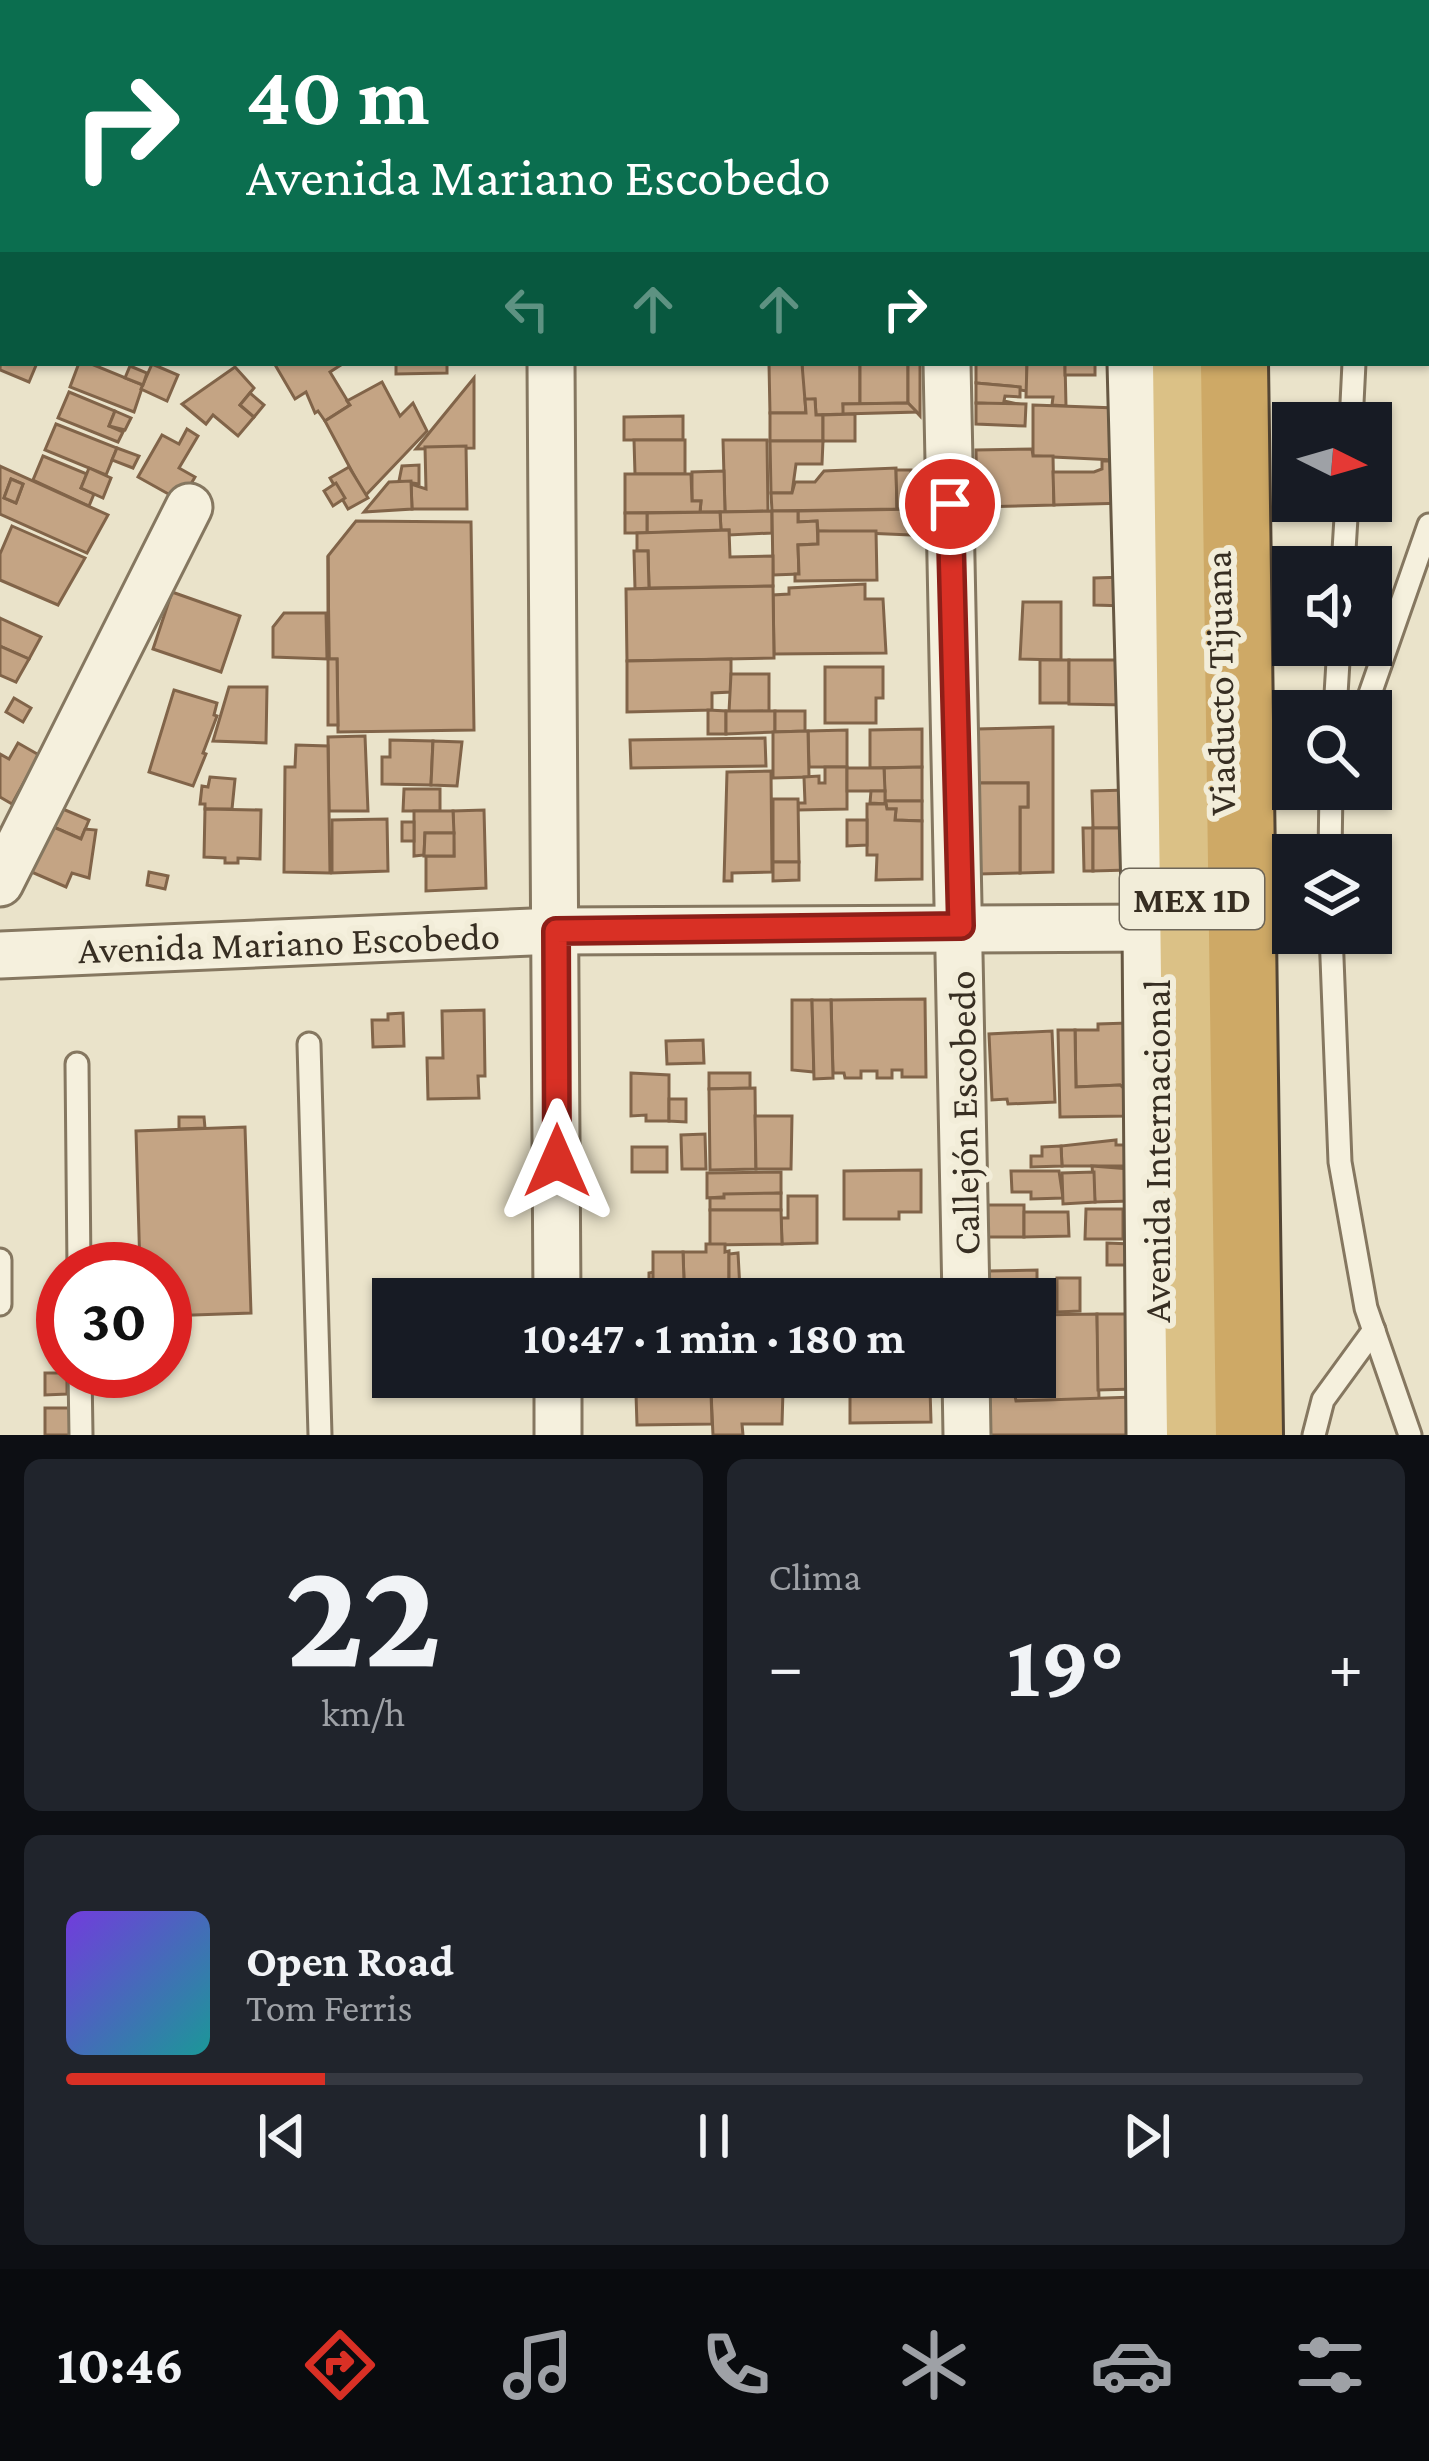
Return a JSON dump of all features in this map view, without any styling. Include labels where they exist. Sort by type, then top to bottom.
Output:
[{"type":"highway","name":"Avenida Internacional","points":[[1186,366],[1199,1435]]},
{"type":"highway","name":"Viaducto Tijuana","points":[[1199,366],[1213,1435]]},
{"type":"highway","name":"Viaducto Tijuana","points":[[1215,366],[1230,1435]]},
{"type":"highway","name":"MEX 1D","points":[[1234,366],[1249,1435]]},
{"type":"main road","name":"Avenida Internacional","points":[[1140,366],[1154,928],[1159,1435]]},
{"type":"street","points":[[551,366],[557,1278]]},
{"type":"street","name":"Callejón Escobedo","points":[[946,366],[966,1278]]},
{"type":"street","points":[[0,883],[189,507]]},
{"type":"street","name":"Avenida Mariano Escobedo","points":[[0,955],[556,931],[1154,928]]},
{"type":"street","points":[[558,1398],[558,1435]]},
{"type":"street","points":[[966,1398],[967,1435]]},
{"type":"lane","points":[[1352,402],[1354,366]]},
{"type":"lane","points":[[1371,690],[1429,525]]},
{"type":"lane","points":[[1332,954],[1340,1162],[1366,1308],[1410,1435]]},
{"type":"lane","points":[[309,1044],[320,1435]]},
{"type":"lane","points":[[76,1064],[79,1242]]},
{"type":"lane","points":[[0,1259],[0,1304]]},
{"type":"lane","points":[[1314,1435],[1323,1400],[1374,1330]]},
{"type":"lane","points":[[80,1398],[81,1435]]},
{"type":"building","points":[[0,366],[36,366],[29,382]]},
{"type":"building","points":[[78,366],[96,366],[143,385],[134,412],[70,387]]},
{"type":"building","points":[[130,366],[147,373],[143,385],[125,378]]},
{"type":"building","points":[[151,366],[178,375],[167,401],[141,389]]},
{"type":"building","points":[[276,366],[339,366],[330,372],[350,405],[325,421],[315,413],[306,392],[295,399]]},
{"type":"building","points":[[396,366],[447,366],[447,373],[396,374]]},
{"type":"building","points":[[769,366],[802,366],[806,413],[770,413]]},
{"type":"building","points":[[802,366],[860,366],[860,404],[843,404],[844,414],[816,415],[815,399],[803,400]]},
{"type":"building","points":[[860,366],[908,366],[908,403],[860,404]]},
{"type":"building","points":[[908,366],[920,366],[920,416],[908,403]]},
{"type":"building","points":[[976,366],[1027,366],[1027,391],[976,383]]},
{"type":"building","points":[[1027,366],[1065,366],[1066,406],[1052,405],[1053,397],[1026,397]]},
{"type":"building","points":[[1065,366],[1095,366],[1095,375],[1065,375]]},
{"type":"building","points":[[235,367],[254,388],[240,405],[254,417],[238,436],[213,415],[206,424],[182,404]]},
{"type":"building","points":[[474,378],[474,448],[416,449]]},
{"type":"building","points":[[382,382],[400,416],[413,403],[427,431],[365,496],[325,421],[350,405],[347,401]]},
{"type":"building","points":[[976,383],[1020,387],[1020,397],[1005,396],[1004,401],[1023,405],[976,403]]},
{"type":"building","points":[[69,392],[115,411],[109,426],[123,432],[118,442],[58,418]]},
{"type":"building","points":[[250,393],[264,405],[254,417],[240,405]]},
{"type":"building","points":[[805,399],[815,399],[816,415],[823,415],[823,441],[770,441],[770,413],[806,413]]},
{"type":"building","points":[[908,403],[917,412],[843,414],[843,404]]},
{"type":"building","points":[[976,403],[1026,404],[1025,426],[976,424]]},
{"type":"building","points":[[1033,405],[1116,408],[1114,460],[1033,456]]},
{"type":"building","points":[[115,411],[131,418],[125,430],[109,426]]},
{"type":"building","points":[[855,414],[855,441],[823,441],[823,415]]},
{"type":"building","points":[[683,416],[683,440],[624,440],[624,417]]},
{"type":"building","points":[[56,424],[117,448],[106,475],[45,450]]},
{"type":"building","points":[[187,429],[198,436],[179,468],[195,477],[181,501],[138,477],[162,435],[179,444]]},
{"type":"building","points":[[634,440],[685,440],[685,474],[635,474]]},
{"type":"building","points":[[723,440],[767,440],[768,511],[725,512]]},
{"type":"building","points":[[770,441],[823,441],[822,464],[796,464],[792,493],[771,493]]},
{"type":"building","points":[[466,446],[467,509],[412,509],[411,484],[426,489],[425,447]]},
{"type":"building","points":[[117,448],[139,456],[133,468],[112,460]]},
{"type":"building","points":[[1032,449],[1033,456],[1053,456],[1054,505],[977,507],[976,450]]},
{"type":"building","points":[[43,456],[87,474],[81,488],[94,494],[89,506],[33,480]]},
{"type":"building","points":[[1102,461],[1125,461],[1126,503],[1054,505],[1053,472],[1094,472],[1102,469]]},
{"type":"building","points":[[419,465],[419,484],[399,481],[402,466]]},
{"type":"building","points":[[0,466],[108,515],[87,553],[0,514]],"holes":[[[11,479],[23,484],[16,503],[4,498]]]},
{"type":"building","points":[[349,467],[368,498],[348,509],[330,478]]},
{"type":"building","points":[[89,468],[111,478],[103,498],[81,488]]},
{"type":"building","points":[[896,468],[897,509],[772,511],[771,493],[792,493],[795,482],[815,482],[824,471]]},
{"type":"building","points":[[896,470],[911,470],[912,509],[897,509]]},
{"type":"building","points":[[724,471],[725,512],[700,512],[701,501],[692,501],[692,472]]},
{"type":"building","points":[[625,474],[691,474],[692,501],[701,501],[700,512],[625,513]]},
{"type":"building","points":[[11,479],[23,484],[16,503],[4,498]]},
{"type":"building","points":[[411,481],[412,509],[364,512],[389,482]]},
{"type":"building","points":[[336,483],[345,498],[333,506],[324,491]]},
{"type":"building","points":[[921,509],[921,532],[911,535],[818,531],[817,521],[798,522],[798,511]]},
{"type":"building","points":[[772,511],[772,533],[729,535],[729,530],[721,530],[720,512]]},
{"type":"building","points":[[772,511],[798,511],[798,522],[817,521],[818,544],[798,545],[799,574],[773,575]]},
{"type":"building","points":[[720,512],[721,530],[647,533],[647,513]]},
{"type":"building","points":[[625,513],[647,513],[647,533],[625,533]]},
{"type":"building","points":[[356,521],[471,522],[474,730],[338,732],[337,659],[329,659],[328,556]]},
{"type":"building","points":[[12,526],[85,558],[58,605],[0,580],[0,554]]},
{"type":"building","points":[[729,530],[730,557],[773,556],[773,586],[649,588],[648,551],[637,551],[637,533]]},
{"type":"building","points":[[818,531],[876,531],[877,580],[795,581],[798,545],[818,544]]},
{"type":"building","points":[[634,551],[648,551],[649,588],[635,589]]},
{"type":"building","points":[[328,556],[329,659],[337,659],[338,725],[328,725]]},
{"type":"building","points":[[1126,577],[1126,606],[1094,605],[1094,578]]},
{"type":"building","points":[[865,584],[865,599],[883,599],[886,653],[774,654],[773,595],[789,594],[789,588]]},
{"type":"building","points":[[773,586],[774,658],[627,661],[626,589]]},
{"type":"building","points":[[172,592],[240,616],[221,672],[153,649]]},
{"type":"building","points":[[1023,602],[1061,602],[1061,660],[1020,659]]},
{"type":"building","points":[[284,613],[326,613],[327,659],[273,657],[273,627]]},
{"type":"building","points":[[0,618],[41,637],[29,659],[0,646]]},
{"type":"building","points":[[0,646],[29,659],[16,682],[0,675]]},
{"type":"building","points":[[731,659],[731,692],[712,693],[712,710],[627,712],[627,661]]},
{"type":"building","points":[[1040,660],[1069,660],[1069,703],[1040,703]]},
{"type":"building","points":[[1069,660],[1127,660],[1127,705],[1069,704]]},
{"type":"building","points":[[825,667],[883,667],[883,698],[876,698],[876,723],[825,723]]},
{"type":"building","points":[[731,674],[769,674],[769,711],[729,712]]},
{"type":"building","points":[[229,687],[267,687],[266,743],[213,741]]},
{"type":"building","points":[[174,690],[217,703],[217,716],[193,786],[149,772]]},
{"type":"building","points":[[14,698],[31,708],[23,722],[6,712]]},
{"type":"building","points":[[708,710],[726,711],[726,734],[708,734]]},
{"type":"building","points":[[726,711],[775,711],[775,732],[726,734]]},
{"type":"building","points":[[775,711],[805,711],[805,731],[775,732]]},
{"type":"building","points":[[1053,727],[1053,872],[1020,873],[1020,807],[1028,807],[1028,783],[978,783],[977,729]]},
{"type":"building","points":[[922,729],[922,767],[870,768],[870,730]]},
{"type":"building","points":[[847,730],[847,767],[809,767],[808,731]]},
{"type":"building","points":[[808,731],[809,777],[773,778],[773,732]]},
{"type":"building","points":[[365,736],[368,811],[329,811],[328,737]]},
{"type":"building","points":[[765,738],[766,766],[631,768],[630,740]]},
{"type":"building","points":[[390,740],[433,741],[431,785],[382,784],[382,757],[390,757]]},
{"type":"building","points":[[433,741],[462,742],[457,786],[431,785]]},
{"type":"building","points":[[18,743],[39,755],[12,804],[0,797],[0,754],[9,759]]},
{"type":"building","points":[[296,745],[328,746],[330,873],[284,872],[285,767],[295,767]]},
{"type":"building","points":[[825,767],[847,767],[847,809],[798,810],[798,803],[805,803],[804,777],[819,776],[819,783],[825,783]]},
{"type":"building","points":[[922,767],[922,801],[885,801],[884,768]]},
{"type":"building","points":[[847,768],[884,768],[885,791],[847,791]]},
{"type":"building","points":[[771,771],[772,872],[732,873],[732,881],[724,881],[727,772]]},
{"type":"building","points":[[210,777],[235,779],[232,809],[205,809],[200,804],[202,786],[208,787]]},
{"type":"building","points":[[978,783],[1028,783],[1028,807],[1020,807],[1020,873],[979,874]]},
{"type":"building","points":[[404,789],[440,789],[440,811],[403,811]]},
{"type":"building","points":[[1127,790],[1128,828],[1093,828],[1092,791]]},
{"type":"building","points":[[871,791],[885,791],[885,801],[922,801],[922,821],[895,820],[896,809],[870,803]]},
{"type":"building","points":[[773,799],[798,799],[799,862],[773,862]]},
{"type":"building","points":[[51,804],[89,820],[81,839],[42,822]]},
{"type":"building","points":[[867,804],[896,809],[895,820],[922,821],[922,879],[876,880],[877,855],[867,855]]},
{"type":"building","points":[[205,809],[261,810],[260,859],[225,863],[225,858],[204,857]]},
{"type":"building","points":[[484,810],[486,888],[426,891],[426,856],[454,856],[453,811]]},
{"type":"building","points":[[414,811],[453,811],[454,833],[425,833],[424,855],[414,856]]},
{"type":"building","points":[[387,819],[388,871],[332,873],[332,820]]},
{"type":"building","points":[[847,820],[867,820],[867,845],[847,846]]},
{"type":"building","points":[[42,822],[81,839],[85,829],[96,830],[89,878],[72,873],[66,887],[20,867]]},
{"type":"building","points":[[402,822],[414,822],[414,841],[402,841]]},
{"type":"building","points":[[1083,828],[1093,828],[1093,871],[1084,871]]},
{"type":"building","points":[[1093,828],[1128,828],[1128,870],[1093,871]]},
{"type":"building","points":[[425,833],[454,833],[454,856],[424,856]]},
{"type":"building","points":[[773,862],[799,862],[799,880],[773,881]]},
{"type":"building","points":[[149,872],[168,876],[165,889],[147,885]]},
{"type":"building","points":[[925,999],[926,1077],[902,1077],[902,1070],[892,1070],[892,1078],[877,1078],[877,1071],[861,1071],[861,1078],[833,1073],[831,1000]]},
{"type":"building","points":[[792,1000],[812,1000],[814,1072],[792,1070]]},
{"type":"building","points":[[812,1000],[831,1000],[833,1078],[814,1079]]},
{"type":"building","points":[[484,1010],[485,1076],[478,1076],[479,1098],[428,1099],[427,1058],[443,1058],[442,1011]]},
{"type":"building","points":[[403,1013],[404,1046],[373,1047],[372,1020]]},
{"type":"building","points":[[1128,1023],[1129,1093],[1120,1085],[1076,1087],[1075,1030]]},
{"type":"building","points":[[1058,1030],[1075,1030],[1076,1087],[1120,1085],[1129,1093],[1129,1116],[1060,1117]]},
{"type":"building","points":[[1052,1031],[1055,1102],[992,1100],[989,1034]]},
{"type":"building","points":[[703,1040],[704,1063],[667,1064],[666,1041]]},
{"type":"building","points":[[631,1073],[669,1075],[669,1121],[631,1116]]},
{"type":"building","points":[[709,1073],[750,1073],[750,1088],[709,1089]]},
{"type":"building","points":[[755,1088],[756,1169],[710,1170],[709,1089]]},
{"type":"building","points":[[669,1099],[686,1099],[686,1122],[669,1121]]},
{"type":"building","points":[[755,1116],[792,1116],[791,1169],[756,1169]]},
{"type":"building","points":[[179,1117],[204,1117],[205,1128],[179,1129]]},
{"type":"building","points":[[245,1127],[251,1313],[192,1315],[192,1242],[139,1242],[136,1131]]},
{"type":"building","points":[[705,1134],[706,1169],[682,1169],[681,1135]]},
{"type":"building","points":[[1116,1140],[1116,1145],[1133,1145],[1133,1166],[1062,1166],[1061,1146]]},
{"type":"building","points":[[1061,1146],[1062,1166],[1031,1167],[1031,1156],[1042,1156],[1042,1147]]},
{"type":"building","points":[[632,1147],[667,1147],[667,1172],[632,1172]]},
{"type":"building","points":[[1092,1166],[1130,1169],[1131,1201],[1095,1202]]},
{"type":"building","points":[[921,1170],[921,1212],[899,1212],[899,1219],[844,1219],[844,1171]]},
{"type":"building","points":[[1011,1171],[1059,1171],[1063,1198],[1031,1199],[1031,1192],[1012,1192]]},
{"type":"building","points":[[781,1172],[781,1193],[707,1198],[707,1173]]},
{"type":"building","points":[[1094,1172],[1095,1202],[1063,1204],[1062,1173]]},
{"type":"building","points":[[781,1193],[781,1210],[710,1210],[710,1198],[724,1198],[724,1194]]},
{"type":"building","points":[[788,1196],[817,1196],[817,1243],[782,1244],[781,1218],[788,1218]]},
{"type":"building","points":[[987,1205],[1024,1205],[1024,1237],[987,1237]]},
{"type":"building","points":[[1086,1209],[1123,1209],[1123,1239],[1085,1239]]},
{"type":"building","points":[[710,1210],[781,1210],[782,1244],[710,1245]]},
{"type":"building","points":[[1024,1212],[1068,1212],[1069,1236],[1024,1237]]},
{"type":"building","points":[[1107,1243],[1131,1244],[1131,1265],[1107,1265]]},
{"type":"building","points":[[706,1244],[725,1244],[729,1278],[684,1278],[683,1252],[706,1252]]},
{"type":"building","points":[[653,1252],[683,1252],[684,1278],[653,1278]]},
{"type":"building","points":[[738,1253],[739,1278],[729,1278],[729,1254]]},
{"type":"building","points":[[1037,1270],[1037,1278],[988,1278],[988,1271]]},
{"type":"building","points":[[1057,1278],[1080,1278],[1080,1311],[1057,1312]]},
{"type":"building","points":[[1097,1314],[1099,1400],[1016,1401],[1056,1398],[1056,1315]]},
{"type":"building","points":[[1097,1314],[1133,1314],[1134,1389],[1098,1390]]},
{"type":"building","points":[[1134,1397],[1135,1435],[990,1435],[989,1398]]},
{"type":"building","points":[[636,1398],[711,1398],[712,1424],[637,1425]]},
{"type":"building","points":[[711,1398],[783,1398],[782,1424],[742,1424],[743,1435],[713,1435]]},
{"type":"building","points":[[850,1398],[930,1398],[931,1422],[850,1423]]},
{"type":"building","points":[[45,1408],[71,1408],[72,1435],[45,1435]]},
{"type":"route","points":[[557,1161],[556,931],[961,926],[950,504]]}]
